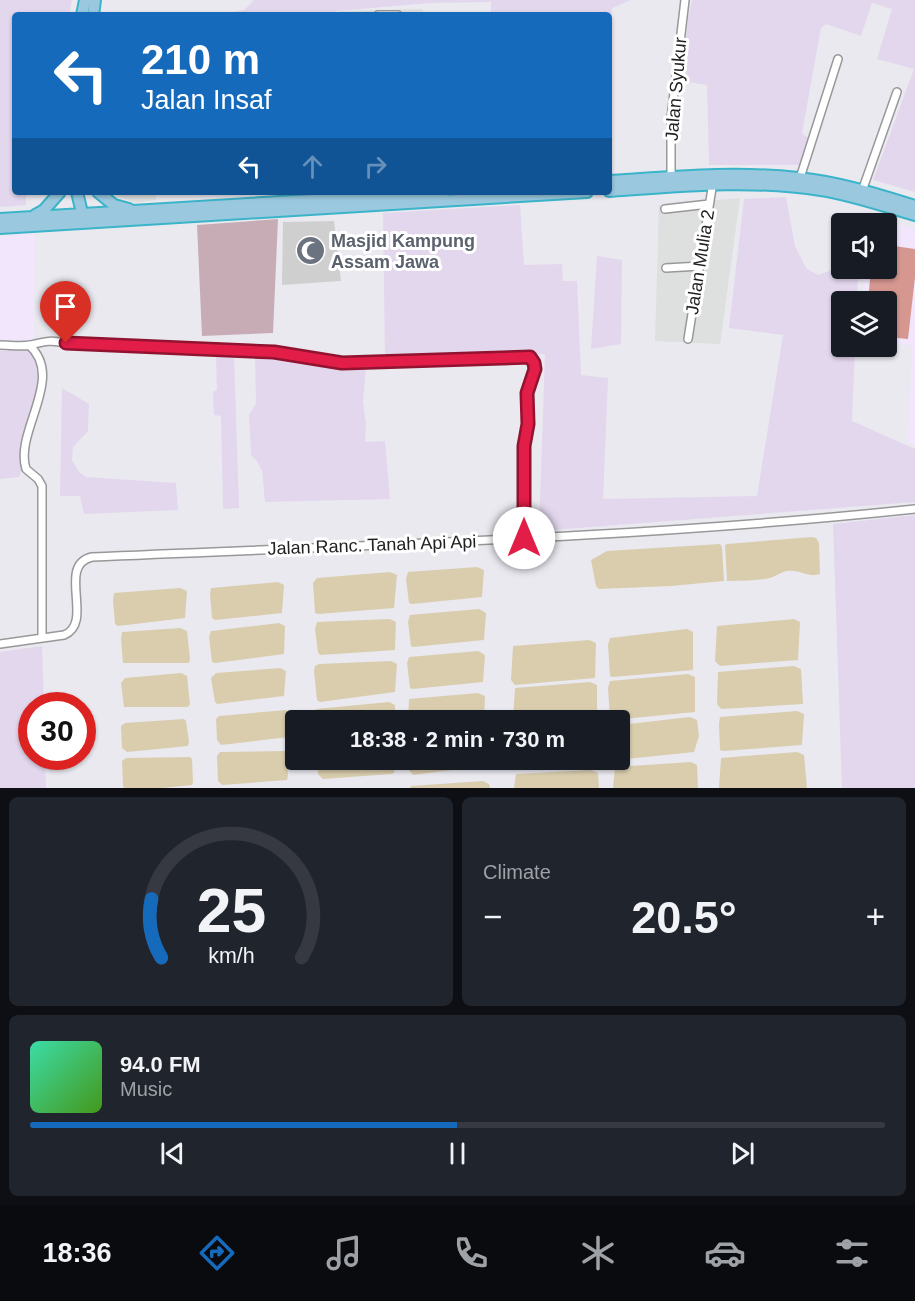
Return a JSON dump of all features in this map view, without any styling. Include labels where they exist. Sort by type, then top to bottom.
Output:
[{"type":"highway","points":[[612,191],[775,176],[801,178],[862,191],[915,206]]},
{"type":"highway","points":[[612,181],[671,177],[822,190],[915,215]]},
{"type":"highway","points":[[32,217],[44,210],[57,195]]},
{"type":"highway","points":[[77,195],[81,218]]},
{"type":"highway","points":[[98,195],[101,219]]},
{"type":"highway","points":[[102,195],[114,205],[140,211]]},
{"type":"highway","points":[[101,219],[140,211],[373,195]]},
{"type":"highway","points":[[0,219],[32,217],[101,219],[533,195]]},
{"type":"highway","points":[[0,228],[81,218]]},
{"type":"street","name":"Jalan Syukur","points":[[671,177],[672,118],[685,0]]},
{"type":"street","points":[[801,178],[838,59]]},
{"type":"street","points":[[862,191],[897,92]]},
{"type":"street","name":"Jalan Mulia 2","points":[[688,339],[713,180]]},
{"type":"street","points":[[666,209],[709,204]]},
{"type":"street","points":[[666,268],[700,266]]},
{"type":"street","points":[[0,345],[29,345],[54,340],[77,343],[208,348],[274,352],[342,363],[530,357],[535,369],[527,393],[528,424],[524,446],[524,538]]},
{"type":"street","points":[[29,345],[36,352],[42,373],[40,394],[28,434],[25,454],[26,469],[38,479],[42,486],[42,638]]},
{"type":"street","name":"Jalan Ranc. Tanah Api Api","points":[[0,644],[69,633],[75,627],[76,622],[77,570],[82,561],[92,557],[524,538],[821,519],[915,509]]},
{"type":"shaded area","points":[[0,0],[72,0],[70,12],[12,12],[12,195],[26,195],[26,205],[0,207]]},
{"type":"shaded area","points":[[254,0],[631,0],[612,8],[612,12],[491,12],[491,2],[430,3],[336,12],[233,12],[244,10]]},
{"type":"shaded area","points":[[692,0],[915,0],[915,192],[873,180],[914,69],[877,59],[892,9],[872,3],[861,36],[826,24],[821,28],[802,133],[808,138],[799,165],[709,165],[707,85],[681,81]]},
{"type":"shaded area","points":[[423,9],[423,12],[340,11]]},
{"type":"shaded area","points":[[116,195],[156,195],[156,200],[135,203]]},
{"type":"shaded area","points":[[786,197],[795,246],[806,268],[818,275],[831,270],[831,279],[858,279],[857,291],[831,291],[831,357],[855,357],[852,421],[915,449],[915,502],[539,531],[545,354],[385,358],[383,213],[520,205],[524,265],[562,264],[563,281],[577,281],[581,375],[608,378],[603,499],[757,496],[783,335],[729,328],[744,199]]},
{"type":"shaded area","points":[[740,198],[720,344],[655,341],[659,205]]},
{"type":"shaded area","points":[[278,219],[273,333],[202,336],[197,225]]},
{"type":"shaded area","name":"Masjid Kampung Assam Jawa","points":[[334,221],[341,281],[282,285],[283,222]]},
{"type":"shaded area","points":[[897,224],[915,229],[915,445],[908,443],[912,346],[897,344],[897,291],[863,291],[863,279],[897,279]]},
{"type":"shaded area","points":[[35,232],[34,342],[0,342],[0,237]]},
{"type":"shaded area","points":[[897,246],[915,249],[915,277],[908,339],[897,338],[897,291],[869,291],[870,279],[897,279]]},
{"type":"shaded area","points":[[597,256],[622,260],[621,344],[591,349]]},
{"type":"shaded area","points":[[30,349],[36,362],[39,389],[23,468],[19,477],[0,479],[0,351]]},
{"type":"shaded area","points":[[234,355],[239,508],[223,509],[221,416],[214,415],[213,392],[217,390],[216,357]]},
{"type":"shaded area","points":[[255,356],[331,368],[366,366],[363,402],[366,423],[365,442],[385,441],[390,499],[265,502],[262,471],[251,455],[249,415],[256,403]]},
{"type":"shaded area","points":[[62,388],[89,404],[88,431],[73,447],[72,460],[79,472],[86,477],[176,483],[178,510],[84,514],[80,496],[60,496]]},
{"type":"shaded area","points":[[915,515],[915,788],[842,788],[833,524]]},
{"type":"shaded area","points":[[816,538],[819,543],[820,574],[787,571],[765,579],[727,581],[725,545]]},
{"type":"shaded area","points":[[720,544],[724,581],[599,589],[596,586],[591,560],[607,551]]},
{"type":"shaded area","points":[[477,567],[484,570],[482,597],[409,603],[406,579],[408,572]]},
{"type":"shaded area","points":[[390,572],[397,575],[394,608],[315,613],[313,583],[317,578]]},
{"type":"shaded area","points":[[278,582],[284,585],[282,613],[215,620],[212,618],[211,588]]},
{"type":"shaded area","points":[[180,588],[187,591],[185,618],[118,626],[115,624],[114,593]]},
{"type":"shaded area","points":[[479,609],[486,613],[484,640],[411,646],[408,622],[410,615]]},
{"type":"shaded area","points":[[390,619],[396,622],[395,650],[321,655],[318,653],[315,629],[317,622]]},
{"type":"shaded area","points":[[794,619],[800,622],[798,660],[720,666],[715,661],[717,626]]},
{"type":"shaded area","points":[[279,623],[285,626],[284,654],[212,662],[209,637],[211,631]]},
{"type":"shaded area","points":[[180,628],[187,631],[189,663],[123,663],[122,632]]},
{"type":"shaded area","points":[[687,629],[693,632],[693,670],[610,676],[608,645],[610,638]]},
{"type":"shaded area","points":[[589,640],[596,643],[595,678],[515,685],[511,680],[513,646]]},
{"type":"shaded area","points":[[42,646],[44,692],[18,692],[18,770],[45,770],[46,788],[0,788],[0,652]]},
{"type":"shaded area","points":[[478,651],[485,655],[483,682],[410,688],[407,663],[409,657]]},
{"type":"shaded area","points":[[391,661],[397,664],[395,692],[320,702],[317,700],[315,666]]},
{"type":"shaded area","points":[[794,666],[801,669],[803,704],[721,709],[717,704],[718,672]]},
{"type":"shaded area","points":[[280,668],[286,671],[284,696],[217,704],[215,702],[211,678],[216,673]]},
{"type":"shaded area","points":[[181,673],[187,676],[190,704],[188,707],[124,707],[121,683],[125,678]]},
{"type":"shaded area","points":[[688,674],[695,677],[695,712],[630,718],[630,710],[609,710],[608,688],[610,681]]},
{"type":"shaded area","points":[[590,682],[597,685],[597,710],[514,710],[515,688]]},
{"type":"shaded area","points":[[478,693],[485,696],[484,710],[408,710],[409,699]]},
{"type":"shaded area","points":[[389,702],[395,705],[395,710],[316,709]]},
{"type":"shaded area","points":[[285,710],[285,737],[221,745],[217,740],[216,719],[219,716]]},
{"type":"shaded area","points":[[797,711],[804,714],[802,745],[720,750],[720,717]]},
{"type":"shaded area","points":[[690,717],[697,720],[699,736],[694,752],[630,759],[630,724]]},
{"type":"shaded area","points":[[184,719],[188,746],[127,752],[122,748],[121,726],[125,723]]},
{"type":"shaded area","points":[[285,751],[287,780],[222,785],[218,781],[217,756],[220,752]]},
{"type":"shaded area","points":[[797,752],[804,755],[807,788],[719,788],[721,758]]},
{"type":"shaded area","points":[[190,757],[192,759],[192,785],[163,788],[124,788],[123,786],[122,761],[126,758]]},
{"type":"shaded area","points":[[691,762],[697,765],[698,788],[613,788],[615,770],[630,770],[630,766]]},
{"type":"shaded area","points":[[318,770],[394,770],[391,774],[323,779],[318,774]]},
{"type":"shaded area","points":[[409,770],[452,770],[413,775]]},
{"type":"shaded area","points":[[591,770],[598,773],[599,788],[514,788],[516,774]]},
{"type":"shaded area","points":[[483,781],[489,784],[490,788],[410,788],[411,786]]},
{"type":"place","name":"Masjid Kampung Assam Jawa","points":[[310,251]]},
{"type":"route","points":[[66,343],[274,352],[342,363],[530,357],[535,369],[527,393],[526,406],[528,424],[524,446],[524,538]]}]
